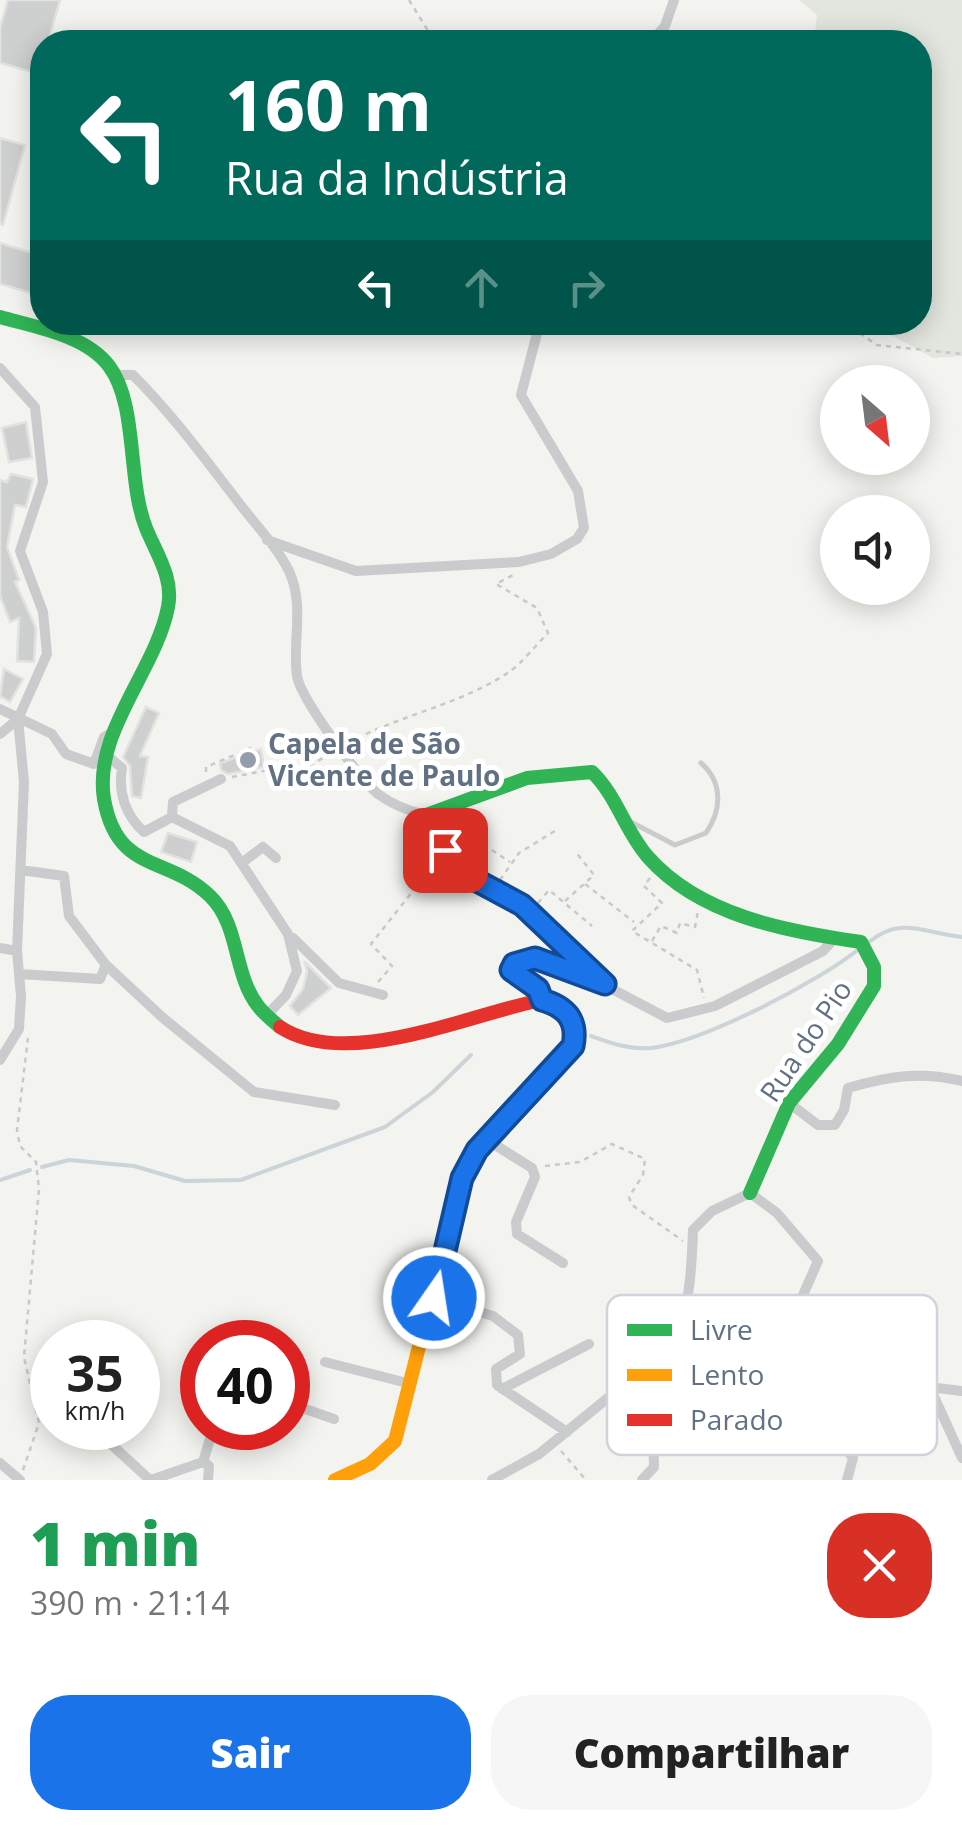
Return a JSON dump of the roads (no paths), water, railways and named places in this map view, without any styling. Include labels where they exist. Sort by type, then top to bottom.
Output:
[{"type":"street","points":[[661,30],[674,0]]},
{"type":"street","points":[[0,316],[30,325]]},
{"type":"street","points":[[61,335],[84,342],[117,375],[127,405],[142,518],[170,598],[163,628],[101,782],[103,801],[124,849],[140,864],[210,897],[224,917],[248,987],[266,1016],[296,1040],[350,1045],[542,1000],[569,1014],[576,1030],[573,1046],[563,1060],[484,1138],[462,1178],[395,1441],[388,1452],[336,1480]]},
{"type":"street","points":[[268,540],[356,571],[527,560],[550,554],[576,540],[584,528],[578,491],[520,395],[536,335]]},
{"type":"street","points":[[0,368],[35,407],[42,482],[20,550],[42,612],[48,654],[18,719],[0,734]]},
{"type":"street","points":[[117,375],[133,374],[156,397],[268,540],[296,589],[302,691],[376,793],[406,811],[426,815],[510,780],[560,768],[592,772],[606,784],[620,814],[658,868],[701,899],[834,938],[823,951],[706,1010],[667,1018],[576,970],[522,958],[511,970],[538,989],[542,1000]]},
{"type":"street","points":[[0,709],[52,734],[66,754],[94,764],[104,738],[121,726]]},
{"type":"street","points":[[0,1060],[19,1029],[20,1019],[17,951],[24,782],[18,719]]},
{"type":"street","points":[[109,757],[122,768],[118,788],[135,824],[144,832],[172,818],[211,833],[242,862],[288,934],[339,983],[366,994],[383,995]]},
{"type":"street","points":[[172,818],[173,802],[220,779]]},
{"type":"street","points":[[426,815],[448,854],[468,876],[530,912],[605,984]]},
{"type":"street","points":[[242,862],[263,847],[276,858]]},
{"type":"street","points":[[21,870],[64,876],[69,916],[106,965],[254,1092],[335,1105]]},
{"type":"street","points":[[266,1016],[286,994],[297,971],[288,934]]},
{"type":"street","name":"Rua do Pio","points":[[750,1193],[789,1103],[838,1044],[874,986],[869,952],[860,942],[834,938]]},
{"type":"street","points":[[0,948],[17,951]]},
{"type":"street","points":[[19,974],[100,979],[106,965]]},
{"type":"street","points":[[789,1103],[818,1125],[835,1125],[844,1110],[848,1088],[906,1074],[928,1073],[962,1081]]},
{"type":"street","points":[[484,1138],[532,1168],[535,1177],[516,1222],[517,1234],[563,1263]]},
{"type":"street","points":[[686,1295],[693,1267],[693,1230],[712,1210],[750,1193],[778,1212],[818,1261],[803,1295]]},
{"type":"street","points":[[434,1298],[492,1316],[518,1335],[520,1354],[496,1369],[502,1389],[551,1417],[567,1432]]},
{"type":"street","points":[[502,1389],[589,1344]]},
{"type":"street","points":[[326,1362],[411,1384]]},
{"type":"street","points":[[937,1388],[962,1391]]},
{"type":"street","points":[[492,1480],[552,1443],[607,1400]]},
{"type":"street","points":[[937,1404],[962,1458]]},
{"type":"street","points":[[310,1411],[334,1419]]},
{"type":"street","points":[[117,1450],[150,1480],[202,1462]]},
{"type":"street","points":[[202,1462],[206,1450]]},
{"type":"street","points":[[642,1480],[654,1466],[654,1455]]},
{"type":"street","points":[[847,1480],[849,1455]]},
{"type":"street","points":[[202,1462],[208,1466],[208,1480]]},
{"type":"street","points":[[0,1463],[19,1480]]},
{"type":"lane","points":[[620,814],[674,846],[706,833],[719,806],[711,774],[701,763]]},
{"type":"waterway","points":[[869,942],[892,929],[903,928],[962,937]]},
{"type":"waterway","points":[[591,1036],[620,1045],[651,1048],[700,1035],[817,978],[859,949]]},
{"type":"waterway","points":[[42,1167],[69,1160],[134,1166],[185,1181],[241,1180],[385,1127],[433,1092],[471,1055]]},
{"type":"waterway","points":[[0,1180],[30,1170]]},
{"type":"place","name":"Capela de São Vicente de Paulo","points":[[248,760]]}]
